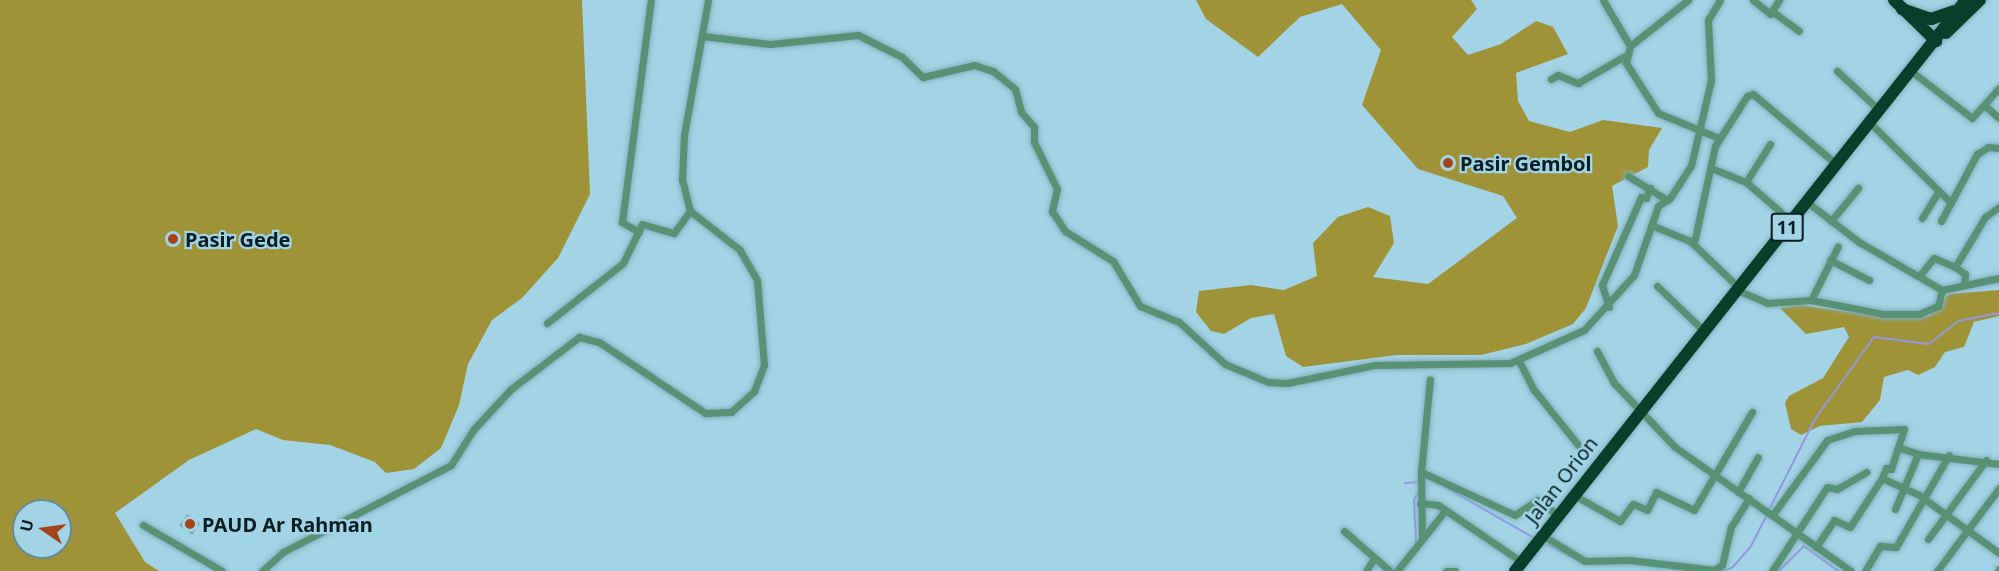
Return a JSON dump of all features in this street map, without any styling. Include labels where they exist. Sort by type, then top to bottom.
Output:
[{"type":"highway","points":[[1936,41],[1980,0]]},
{"type":"highway","points":[[1898,4],[1936,41]]},
{"type":"highway","points":[[1898,4],[1931,19],[1963,4]]},
{"type":"highway","points":[[1936,41],[1963,4]]},
{"type":"highway","name":"11","points":[[1639,412],[1936,41]]},
{"type":"highway","name":"Jalan Orion","points":[[1519,567],[1556,514],[1639,412]]},
{"type":"street","points":[[639,232],[622,222],[651,0]]},
{"type":"street","points":[[262,571],[283,552],[451,465],[473,430],[511,389],[579,337],[604,345],[695,409],[722,415],[738,408],[758,384],[764,365],[757,280],[740,250],[690,211],[681,162],[708,0]]},
{"type":"street","points":[[1603,0],[1630,46]]},
{"type":"street","points":[[1551,79],[1558,75],[1578,83],[1625,57],[1630,46],[1688,0]]},
{"type":"street","points":[[703,36],[770,44],[858,35],[902,57],[923,76],[974,65],[993,71],[1015,89],[1021,112],[1034,127],[1034,142],[1057,189],[1051,205],[1057,223],[1113,261],[1140,306],[1179,322],[1239,373],[1268,382],[1295,382],[1375,365],[1520,361],[1576,336],[1609,307],[1634,274],[1658,206],[1667,200],[1691,166],[1712,80],[1708,20],[1720,0]]},
{"type":"street","points":[[1754,0],[1768,13],[1773,12],[1799,31]]},
{"type":"street","points":[[1773,12],[1779,0]]},
{"type":"street","points":[[1625,57],[1633,79],[1658,113],[1669,121],[1700,128],[1719,138]]},
{"type":"street","points":[[1837,71],[1879,110]]},
{"type":"street","points":[[1911,71],[1972,118],[1999,88]]},
{"type":"street","points":[[1694,243],[1719,138],[1738,107],[1753,94],[1836,164]]},
{"type":"street","points":[[1984,105],[1999,118]]},
{"type":"street","points":[[1869,122],[1951,203]]},
{"type":"street","points":[[1746,182],[1770,144]]},
{"type":"street","points":[[1941,221],[1977,154],[1985,148],[1999,148]]},
{"type":"street","points":[[1711,168],[1746,182],[1791,221]]},
{"type":"street","points":[[1628,176],[1667,200]]},
{"type":"street","points":[[1609,307],[1602,285],[1641,197],[1646,198],[1650,188]]},
{"type":"street","points":[[1831,221],[1858,188]]},
{"type":"street","points":[[1922,218],[1938,192]]},
{"type":"street","points":[[1807,202],[1859,242],[1920,275],[1942,290],[1999,278]]},
{"type":"street","points":[[1955,267],[1985,217],[1998,209]]},
{"type":"street","points":[[547,323],[623,263],[645,224],[674,233],[690,211]]},
{"type":"street","points":[[1651,225],[1694,243],[1738,289],[1767,303],[1810,300],[1882,314],[1919,314],[1935,309],[1942,290]]},
{"type":"street","points":[[1810,300],[1838,246]]},
{"type":"street","points":[[1920,275],[1933,258],[1965,274],[1964,285]]},
{"type":"street","points":[[1830,260],[1869,280]]},
{"type":"street","points":[[1657,285],[1704,331]]},
{"type":"street","points":[[1597,351],[1614,383],[1639,412],[1714,476],[1773,512],[1798,534],[1851,571]]},
{"type":"street","points":[[1520,361],[1534,390],[1579,446]]},
{"type":"street","points":[[1422,539],[1421,473],[1430,379]]},
{"type":"street","points":[[1572,494],[1623,521],[1633,504],[1647,510],[1656,492],[1694,510],[1752,412]]},
{"type":"street","points":[[1773,512],[1827,440],[1889,427],[1906,430],[1891,469],[1886,468],[1850,527],[1834,520],[1816,547]]},
{"type":"street","points":[[1898,447],[1918,454],[1949,455],[1999,464]]},
{"type":"street","points":[[1895,509],[1906,488],[1918,454]]},
{"type":"street","points":[[1864,571],[1880,546],[1896,547],[1949,455]]},
{"type":"street","points":[[1738,492],[1758,457]]},
{"type":"street","points":[[1928,539],[1986,460]]},
{"type":"street","points":[[1772,571],[1827,487],[1836,489],[1867,472]]},
{"type":"street","points":[[1421,473],[1515,515],[1537,500],[1556,514]]},
{"type":"street","points":[[1882,478],[1925,499],[1966,530],[1998,549]]},
{"type":"street","points":[[1937,571],[1999,488]]},
{"type":"street","points":[[1541,537],[1585,561],[1629,560],[1714,570],[1722,565],[1731,527],[1749,498]]},
{"type":"street","points":[[1420,503],[1434,503],[1519,567]]},
{"type":"street","points":[[1397,571],[1444,512]]},
{"type":"street","points":[[143,525],[222,571]]},
{"type":"street","points":[[1344,531],[1390,571]]},
{"type":"street","points":[[1366,571],[1374,558]]},
{"type":"street","points":[[1446,571],[1455,571]]},
{"type":"shaded area","points":[[0,0],[582,0],[590,194],[558,258],[522,298],[492,320],[468,364],[459,405],[441,448],[414,469],[386,473],[375,462],[330,445],[283,440],[256,429],[189,460],[115,513],[145,562],[159,571],[0,571]]},
{"type":"shaded area","points":[[1196,0],[1471,0],[1477,9],[1452,37],[1468,55],[1501,44],[1536,21],[1553,27],[1568,54],[1516,73],[1518,101],[1529,121],[1570,132],[1603,120],[1662,128],[1649,150],[1648,167],[1612,186],[1618,226],[1586,308],[1573,324],[1526,344],[1481,355],[1397,355],[1303,367],[1286,356],[1274,314],[1251,318],[1224,334],[1211,331],[1196,312],[1199,291],[1251,285],[1284,290],[1317,276],[1313,243],[1338,217],[1368,207],[1390,216],[1394,243],[1373,277],[1428,284],[1517,218],[1503,196],[1418,169],[1362,105],[1381,50],[1342,4],[1300,17],[1258,57],[1206,19]]},
{"type":"shaded area","points":[[1999,290],[1999,316],[1974,322],[1964,347],[1945,352],[1935,367],[1918,375],[1908,370],[1884,377],[1880,400],[1862,422],[1820,426],[1801,435],[1791,429],[1785,403],[1789,396],[1823,378],[1849,337],[1844,327],[1806,334],[1780,308],[1800,305],[1870,315],[1930,316],[1949,294]]},
{"type":"building","name":"PAUD Ar Rahman","points":[[187,514],[200,523],[192,535],[179,525]]},
{"type":"waterway","points":[[1769,510],[1815,419],[1874,337],[1929,344],[1958,321],[1999,313]]},
{"type":"waterway","points":[[1405,483],[1420,482]]},
{"type":"waterway","points":[[1445,487],[1534,538]]},
{"type":"waterway","points":[[1416,542],[1414,500],[1419,490]]},
{"type":"waterway","points":[[1722,571],[1732,568],[1751,546],[1767,515]]},
{"type":"waterway","points":[[1544,543],[1579,561]]},
{"type":"waterway","points":[[1779,571],[1804,546],[1838,571]]},
{"type":"waterway","points":[[1673,568],[1680,571]]},
{"type":"place","name":"Pasir Gembol","points":[[1448,163]]},
{"type":"place","name":"Pasir Gede","points":[[173,239]]},
{"type":"place","name":"PAUD Ar Rahman","points":[[190,524]]}]
